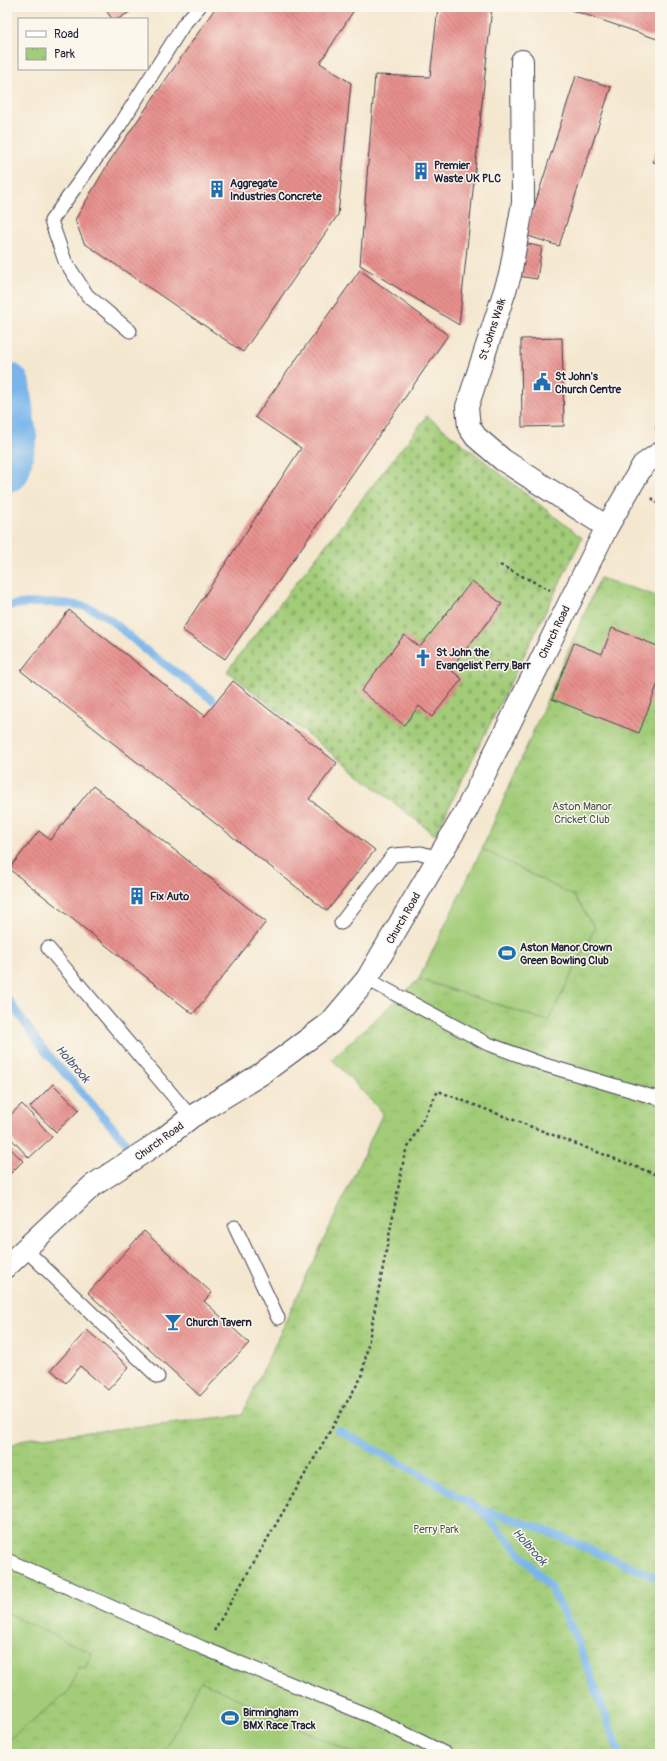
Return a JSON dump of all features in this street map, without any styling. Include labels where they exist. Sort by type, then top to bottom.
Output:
[{"type":"street","name":"St Johns Walk","points":[[522,61],[523,203],[510,275],[466,407],[469,427],[476,437],[503,460],[607,527]]},
{"type":"street","name":"Church Road","points":[[7,1266],[92,1186],[137,1157],[191,1117],[260,1074],[330,1023],[367,980],[466,811],[607,527],[643,465],[660,453]]},
{"type":"lane","points":[[130,330],[87,295],[65,261],[51,221],[120,125],[184,24],[199,7]]},
{"type":"lane","points":[[342,923],[393,855],[421,853],[438,858]]},
{"type":"lane","points":[[48,948],[191,1117]]},
{"type":"lane","points":[[367,980],[486,1043],[545,1066],[660,1099]]},
{"type":"lane","points":[[234,1227],[278,1318]]},
{"type":"lane","points":[[25,1249],[158,1376]]},
{"type":"lane","points":[[7,1560],[203,1648],[370,1716],[446,1754]]},
{"type":"path","points":[[500,565],[554,592],[571,598]]},
{"type":"path","points":[[203,1648],[362,1376],[405,1153],[438,1091],[660,1176]]},
{"type":"green space","points":[[427,416],[582,538],[435,835],[227,671]]},
{"type":"green space","name":"Perry Park","points":[[600,578],[660,597],[660,1754],[7,1754],[7,1447],[25,1439],[242,1415],[383,1113],[332,1059],[419,979],[548,1021],[574,896],[482,849]]},
{"type":"green space","name":"Aston Manor Crown Green Bowling Club","points":[[482,849],[574,896],[595,928],[548,1021],[419,979]]},
{"type":"green space","points":[[7,1614],[92,1653],[85,1669],[79,1667],[69,1691],[7,1741]]},
{"type":"green space","name":"Birmingham BMX Race Track","points":[[201,1681],[354,1754],[163,1754]]},
{"type":"building","points":[[104,7],[138,7],[120,18],[111,18]]},
{"type":"building","name":"Aggregate Industries Concrete","points":[[216,7],[356,7],[320,63],[351,83],[338,215],[243,352],[84,243],[75,220],[109,162]]},
{"type":"building","name":"Premier Waste UK PLC","points":[[438,7],[492,7],[459,325],[360,265],[375,75],[430,77]]},
{"type":"building","points":[[563,7],[652,7],[660,10],[660,40]]},
{"type":"building","points":[[576,76],[611,87],[559,246],[525,235]]},
{"type":"building","points":[[660,141],[660,164],[653,162]]},
{"type":"building","points":[[524,243],[542,247],[537,279],[518,276]]},
{"type":"building","points":[[360,270],[448,335],[225,659],[182,630],[301,448],[255,417]]},
{"type":"building","name":"St John's Church Centre","points":[[562,338],[564,426],[522,427],[521,339]]},
{"type":"building","name":"St John the Evangelist Perry Barr","points":[[472,581],[502,604],[450,669],[462,679],[432,717],[419,706],[404,725],[361,691],[404,635],[420,647]]},
{"type":"building","points":[[69,610],[205,716],[233,681],[337,763],[309,799],[375,850],[327,911],[21,671]]},
{"type":"building","points":[[612,628],[660,647],[660,678],[639,733],[552,699],[574,643],[602,654]]},
{"type":"building","name":"Fix Auto","points":[[93,786],[266,922],[193,1014],[9,869],[39,831],[50,840]]},
{"type":"building","points":[[53,1084],[79,1110],[56,1132],[30,1107]]},
{"type":"building","points":[[22,1104],[52,1137],[29,1158],[7,1134],[7,1118]]},
{"type":"building","points":[[7,1145],[23,1161],[7,1177]]},
{"type":"building","name":"Church Tavern","points":[[144,1231],[212,1293],[204,1301],[249,1343],[200,1396],[88,1293]]},
{"type":"building","points":[[87,1330],[129,1367],[108,1390],[80,1366],[66,1383],[51,1370]]},
{"type":"waterway","points":[[7,385],[14,438],[7,469]]},
{"type":"waterway","points":[[7,606],[36,603],[57,603],[77,605],[94,610],[110,619],[143,648],[212,700]]},
{"type":"waterway","name":"Holbrook","points":[[7,998],[43,1049],[125,1141]]},
{"type":"waterway","name":"Holbrook","points":[[338,1430],[438,1484],[481,1510],[551,1588],[576,1637],[620,1754]]},
{"type":"waterway","points":[[482,1510],[537,1527],[660,1579]]},
{"type":"place","name":"Premier Waste UK PLC","points":[[421,171]]},
{"type":"place","name":"Aggregate Industries Concrete","points":[[217,189]]},
{"type":"place","name":"St John's Church Centre","points":[[542,382]]},
{"type":"place","name":"St John the Evangelist Perry Barr","points":[[423,658]]},
{"type":"place","name":"Fix Auto","points":[[137,896]]},
{"type":"place","name":"Aston Manor Crown Green Bowling Club","points":[[507,953]]},
{"type":"place","name":"Church Tavern","points":[[173,1322]]},
{"type":"place","name":"Birmingham BMX Race Track","points":[[230,1718]]},
{"type":"park label","name":"Aston Manor Cricket Club","points":[[582,812]]}]
